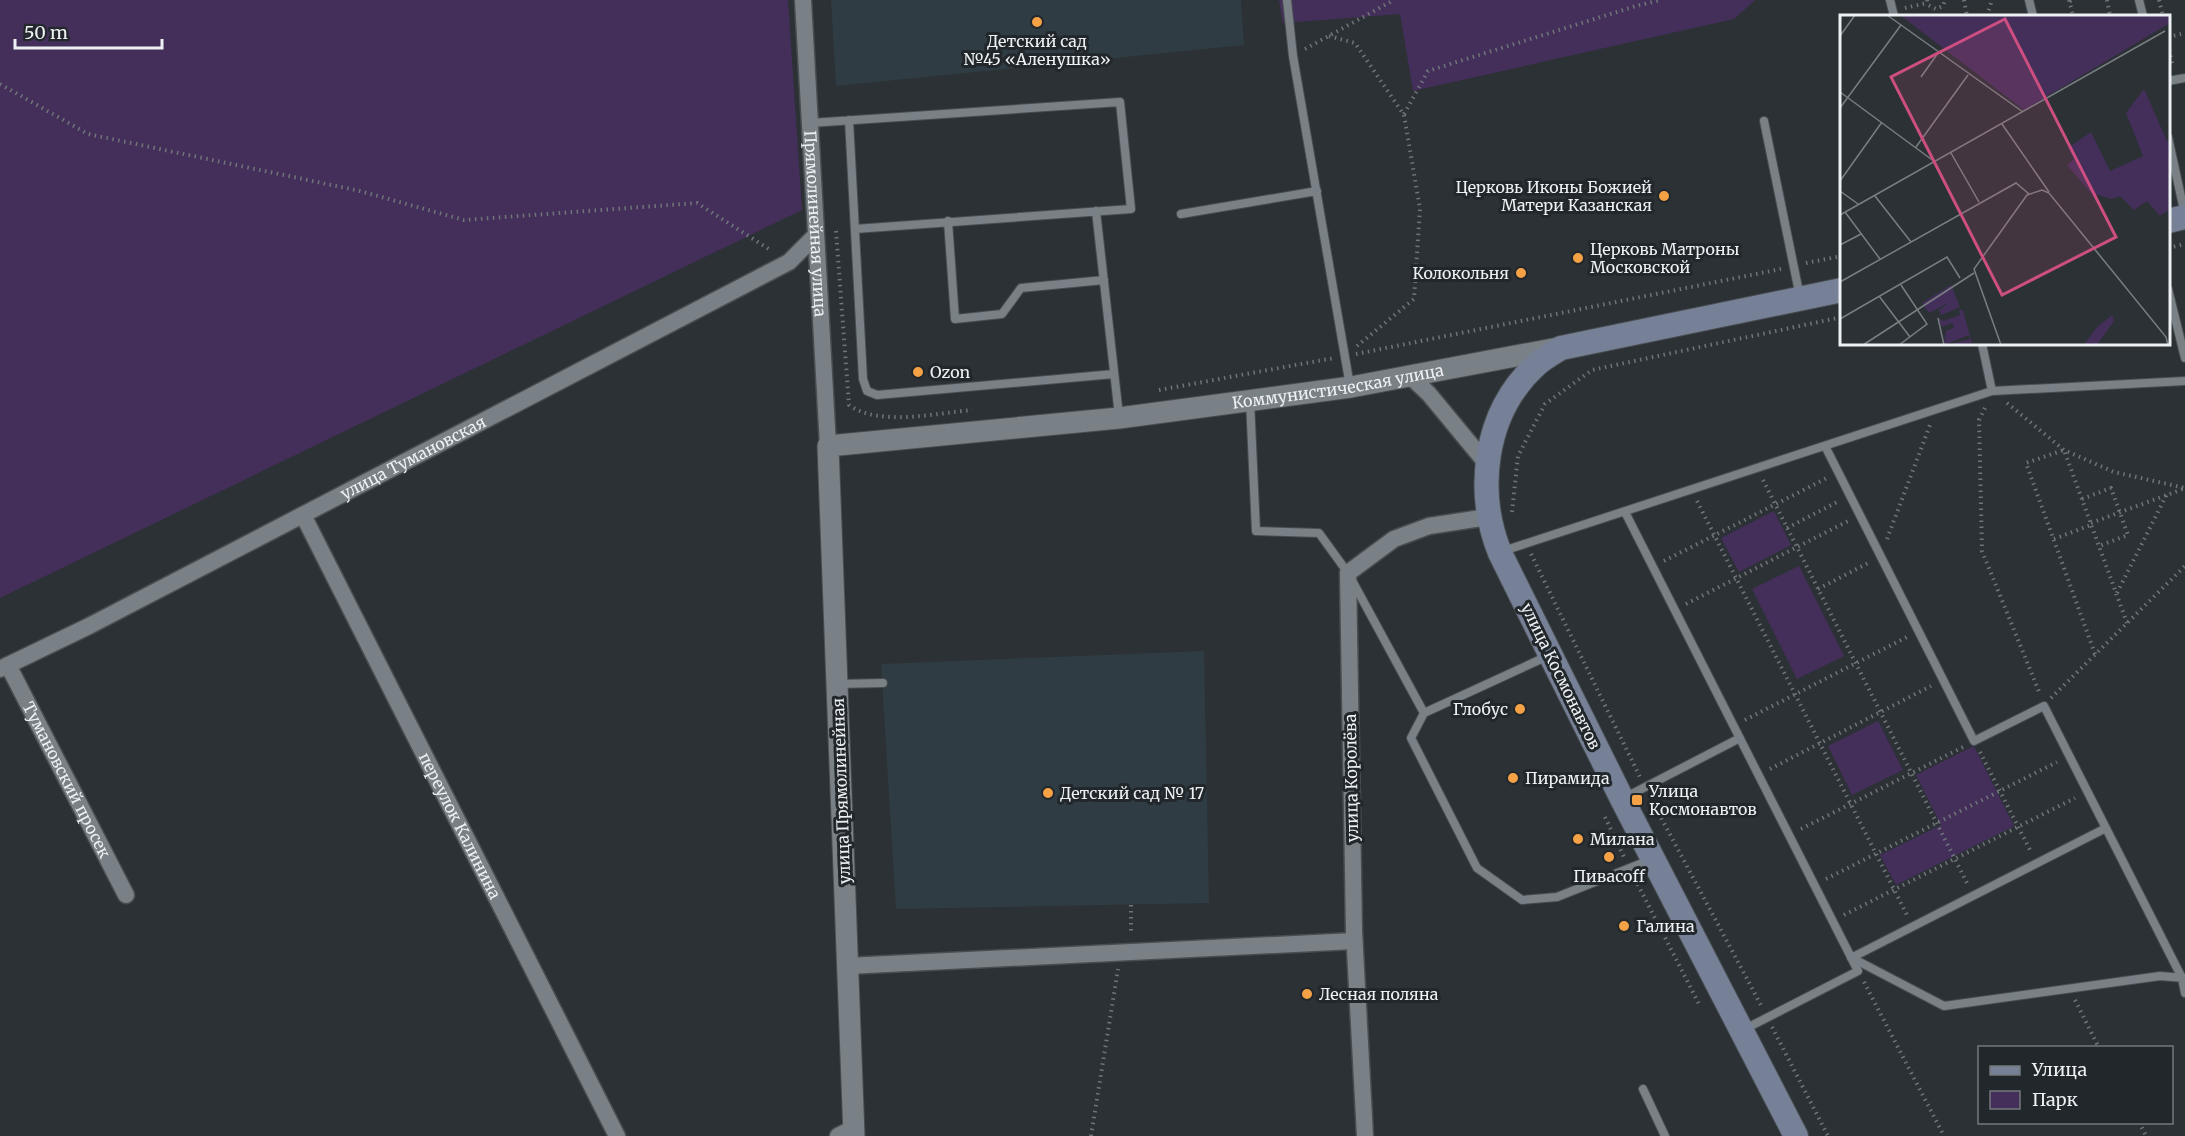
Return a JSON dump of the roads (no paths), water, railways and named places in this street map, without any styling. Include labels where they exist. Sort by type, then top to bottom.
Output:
[{"type":"main road","points":[[2170,221],[2185,216]]},
{"type":"main road","name":"Коммунистическая улица","points":[[1561,348],[1840,290]]},
{"type":"main road","name":"улица Космонавтов","points":[[1561,348],[1535,365],[1512,393],[1496,429],[1486,463],[1488,517],[1500,553],[1622,799],[1796,1136]]},
{"type":"street","name":"Прямолинейная улица","points":[[803,0],[828,446]]},
{"type":"street","name":"улица Тумановская","points":[[4,667],[89,626],[789,262],[816,235]]},
{"type":"street","name":"Коммунистическая улица","points":[[828,446],[1119,418],[1351,387],[1561,348]]},
{"type":"street","points":[[1410,376],[1429,394],[1486,463]]},
{"type":"street","name":"улица Прямолинейная","points":[[828,446],[847,966],[849,1133]]},
{"type":"street","name":"переулок Калинина","points":[[303,514],[617,1136]]},
{"type":"street","points":[[1348,573],[1394,539],[1429,526],[1488,517]]},
{"type":"street","name":"улица Королёва","points":[[1348,573],[1354,941],[1365,1136]]},
{"type":"street","name":"Тумановский просек","points":[[4,667],[126,895]]},
{"type":"street","points":[[847,966],[1354,941]]},
{"type":"lane","points":[[1287,0],[1293,56],[1351,387]]},
{"type":"lane","points":[[1890,0],[1893,14]]},
{"type":"lane","points":[[2029,0],[2033,15]]},
{"type":"lane","points":[[2139,0],[2143,15]]},
{"type":"lane","points":[[810,123],[1120,102],[1131,209],[855,229]]},
{"type":"lane","points":[[849,120],[863,379],[867,391],[877,395],[1114,374]]},
{"type":"lane","points":[[1764,121],[1801,299]]},
{"type":"lane","points":[[2170,143],[2185,216]]},
{"type":"lane","points":[[1181,214],[1317,191]]},
{"type":"lane","points":[[1096,211],[1119,418]]},
{"type":"lane","points":[[948,221],[955,319],[1002,314],[1021,288],[1104,280]]},
{"type":"lane","points":[[2170,293],[2185,358]]},
{"type":"lane","points":[[1982,345],[1992,391]]},
{"type":"lane","points":[[1500,553],[1992,391],[2185,381]]},
{"type":"lane","points":[[1250,400],[1256,531],[1318,532],[1348,573],[1424,713]]},
{"type":"lane","points":[[1825,446],[1974,741],[2044,705],[2183,978],[2185,993]]},
{"type":"lane","points":[[1625,512],[1858,971],[1742,1031]]},
{"type":"lane","points":[[1551,655],[1424,713],[1411,738],[1477,868],[1522,900],[1557,897],[1653,858]]},
{"type":"lane","points":[[837,684],[883,683]]},
{"type":"lane","points":[[1622,799],[1740,738]]},
{"type":"lane","points":[[1851,957],[2106,828]]},
{"type":"lane","points":[[1851,957],[1944,1006],[2160,976],[2183,978]]},
{"type":"lane","points":[[1643,1089],[1665,1136]]},
{"type":"place","name":"Детский сад №45 «Аленушка»","points":[[1037,22]]},
{"type":"place","name":"Церковь Иконы Божией Матери Казанская","points":[[1664,196]]},
{"type":"place","name":"Церковь Матроны Московской","points":[[1578,258]]},
{"type":"place","name":"Колокольня","points":[[1521,273]]},
{"type":"place","name":"Ozon","points":[[918,372]]},
{"type":"place","name":"Глобус","points":[[1520,709]]},
{"type":"place","name":"Пирамида","points":[[1513,778]]},
{"type":"place","name":"Детский сад № 17","points":[[1048,793]]},
{"type":"place","name":"Улица Космонавтов","points":[[1637,800]]},
{"type":"place","name":"Милана","points":[[1578,839]]},
{"type":"place","name":"Пивасоff","points":[[1609,857]]},
{"type":"place","name":"Галина","points":[[1624,926]]},
{"type":"place","name":"Лесная поляна","points":[[1307,994]]}]
